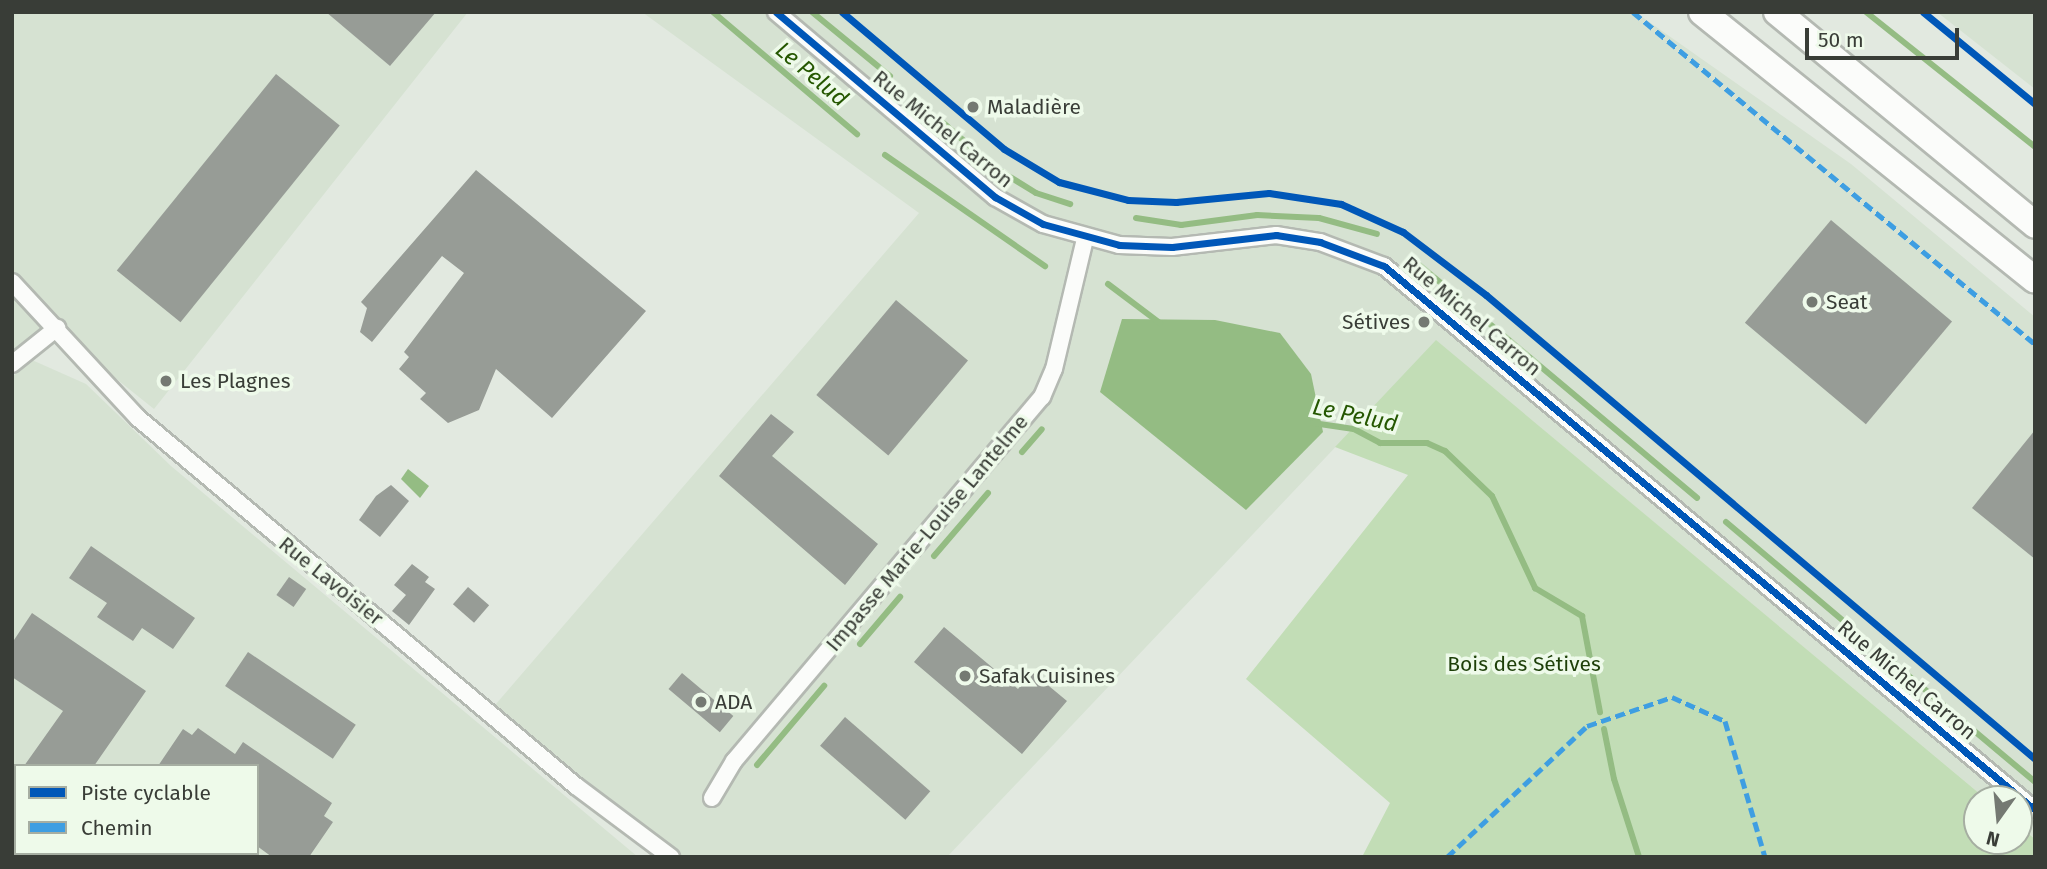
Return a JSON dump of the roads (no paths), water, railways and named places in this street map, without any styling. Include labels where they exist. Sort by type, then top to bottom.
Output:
[{"type":"main road","points":[[1702,12],[2035,280]]},
{"type":"main road","points":[[1777,12],[2035,225]]},
{"type":"street","name":"Rue Michel Carron","points":[[776,12],[995,197],[1043,225],[1085,239],[1172,247],[1276,235],[1321,242],[1384,266],[2035,810]]},
{"type":"street","name":"Impasse Marie-Louise Lantelme","points":[[712,798],[734,761],[1042,397],[1054,369],[1085,239]]},
{"type":"street","name":"Rue Lavoisier","points":[[12,282],[138,418],[274,536],[576,786],[671,857]]},
{"type":"street","points":[[12,364],[57,328]]},
{"type":"waterway","name":"Le Pelud","points":[[713,12],[857,134]]},
{"type":"waterway","points":[[812,12],[890,76]]},
{"type":"waterway","name":"Le Pelud","points":[[1866,12],[2035,147]]},
{"type":"waterway","points":[[940,120],[994,167],[1036,193],[1070,204]]},
{"type":"waterway","name":"Le Pelud","points":[[885,155],[1045,266]]},
{"type":"waterway","points":[[1136,218],[1181,225],[1257,215],[1319,218],[1377,234]]},
{"type":"waterway","points":[[1412,259],[1458,297]]},
{"type":"waterway","name":"Le Pelud","points":[[1108,284],[1160,323]]},
{"type":"waterway","points":[[1491,325],[1697,498]]},
{"type":"waterway","name":"Le Pelud","points":[[1313,423],[1354,429],[1380,443],[1427,443],[1445,451],[1492,496],[1535,588],[1582,616],[1600,712]]},
{"type":"waterway","points":[[1022,452],[1042,429]]},
{"type":"waterway","points":[[934,556],[988,493]]},
{"type":"waterway","points":[[1726,522],[1853,629]]},
{"type":"waterway","points":[[860,644],[900,597]]},
{"type":"waterway","points":[[1885,656],[2035,782]]},
{"type":"waterway","points":[[757,765],[824,686]]},
{"type":"waterway","name":"Le Pelud","points":[[1604,729],[1614,779],[1639,857]]},
{"type":"place","name":"Maladière","points":[[973,107]]},
{"type":"place","name":"Seat","points":[[1812,302]]},
{"type":"place","name":"Sétives","points":[[1424,322]]},
{"type":"place","name":"Les Plagnes","points":[[166,381]]},
{"type":"place","name":"Safak Cuisines","points":[[965,676]]},
{"type":"place","name":"ADA","points":[[701,702]]},
{"type":"park label","name":"Bois des Sétives","points":[[1524,664]]}]
